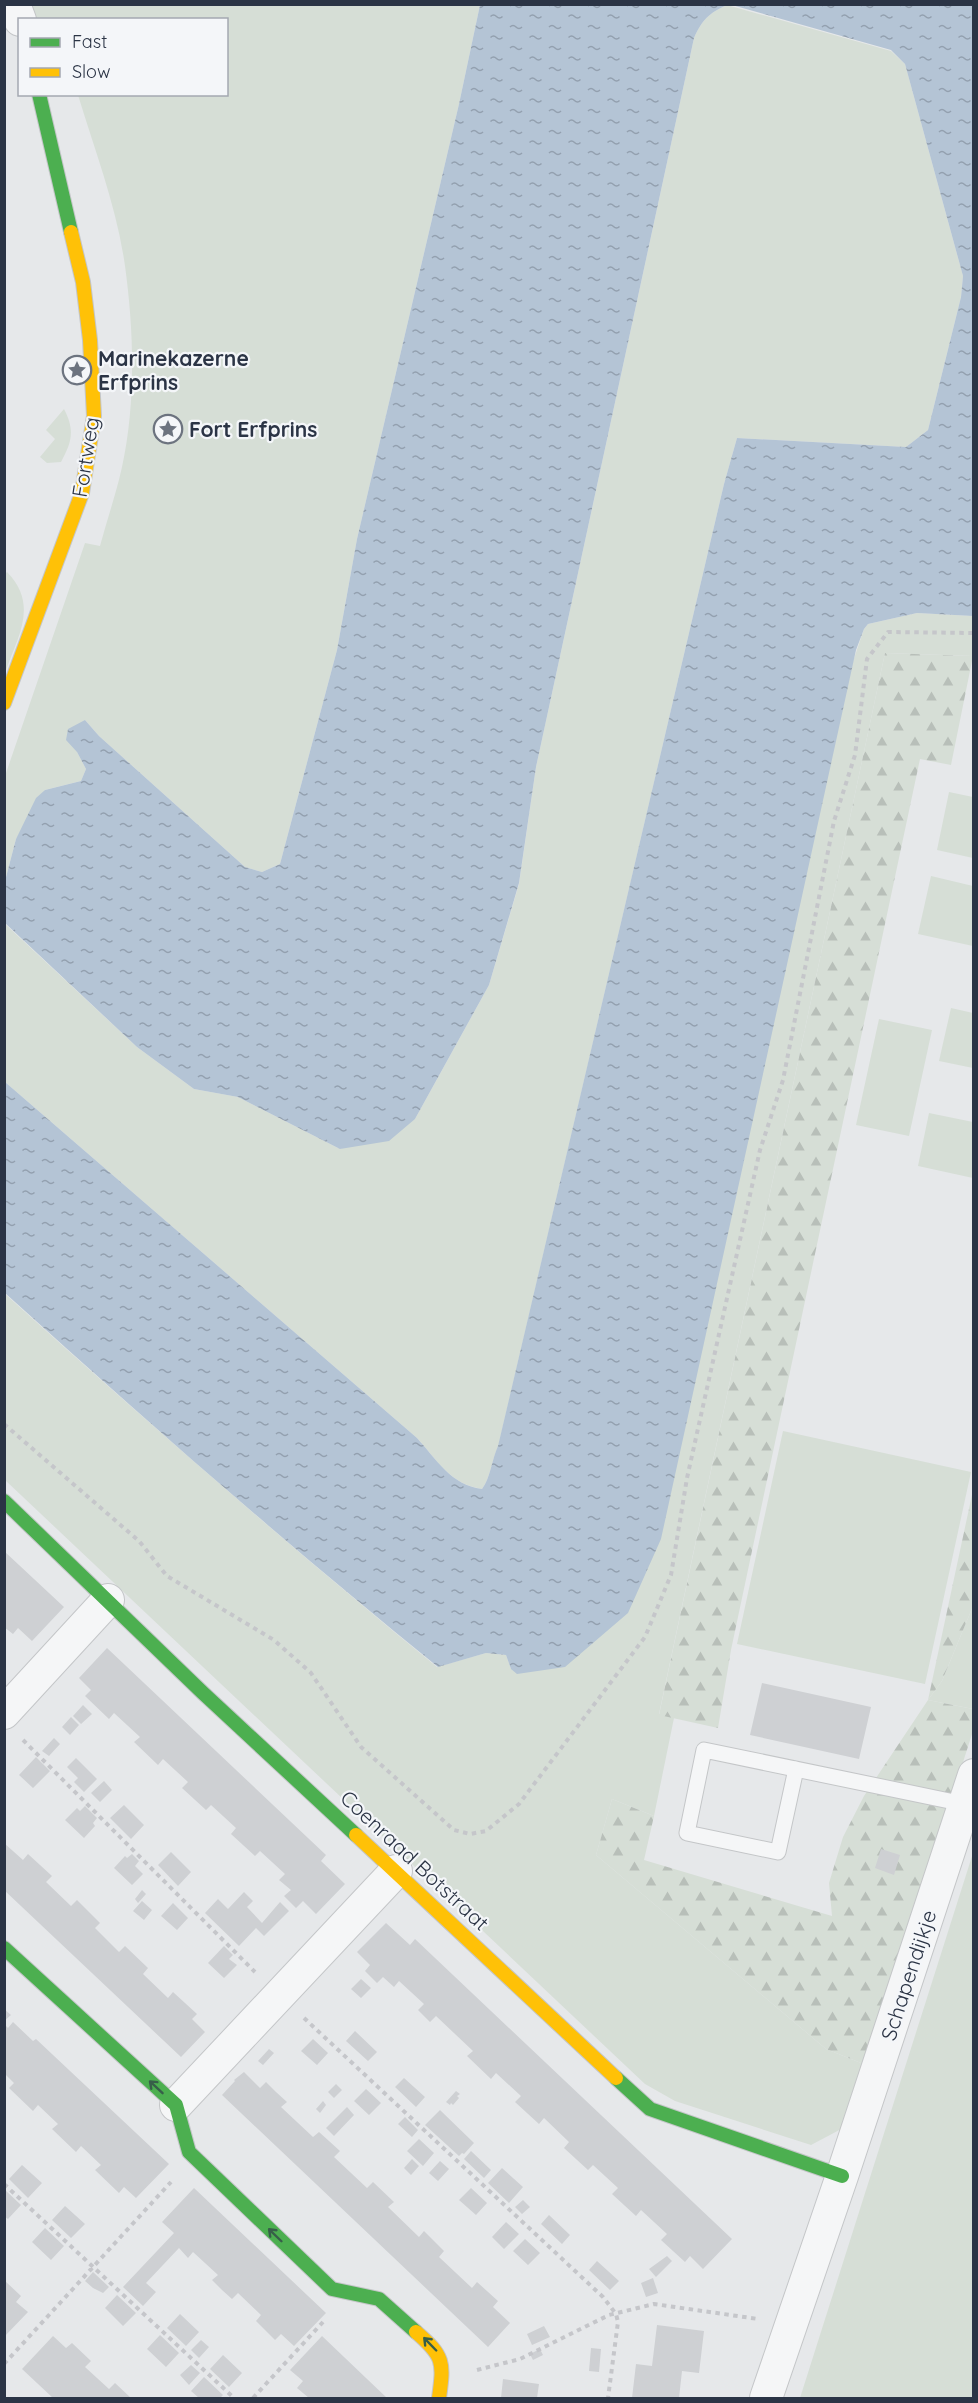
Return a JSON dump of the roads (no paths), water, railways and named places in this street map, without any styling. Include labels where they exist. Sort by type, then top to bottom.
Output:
[{"type":"street","name":"Fortweg","points":[[4,704],[82,493],[94,416],[90,340],[82,282],[39,96]]},
{"type":"street","name":"Coenraad Botstraat","points":[[4,1501],[203,1693],[650,2109],[842,2176]]},
{"type":"street","points":[[12,1725],[108,1600]]},
{"type":"street","name":"Schapendijkje","points":[[766,2398],[842,2176],[969,1789]]},
{"type":"street","points":[[176,2105],[396,1871]]},
{"type":"street","points":[[4,1948],[176,2105],[189,2152],[332,2289],[379,2299],[435,2348],[443,2369],[439,2398]]},
{"type":"lane","points":[[795,1769],[778,1852],[687,1833],[704,1750],[795,1769],[969,1789]]},
{"type":"water","points":[[480,5],[727,5],[707,18],[694,38],[536,767],[519,883],[489,985],[415,1119],[389,1141],[340,1149],[238,1097],[194,1089],[137,1047],[5,923],[5,881],[16,839],[36,798],[45,790],[81,781],[86,769],[77,752],[66,740],[68,729],[85,720],[99,736],[245,867],[262,872],[280,864],[337,650],[357,539]]},
{"type":"water","points":[[732,5],[973,5],[973,616],[917,613],[868,624],[856,650],[661,1539],[628,1613],[565,1667],[517,1674],[511,1669],[506,1655],[486,1653],[438,1667],[219,1483],[5,1293],[5,1082],[417,1438],[453,1477],[471,1487],[482,1489],[498,1446],[724,484],[737,438],[906,447],[928,430],[961,297],[963,276],[905,64],[891,50]]},
{"type":"place","name":"Marinekazerne Erfprins","points":[[77,370]]},
{"type":"place","name":"Fort Erfprins","points":[[168,429]]}]
